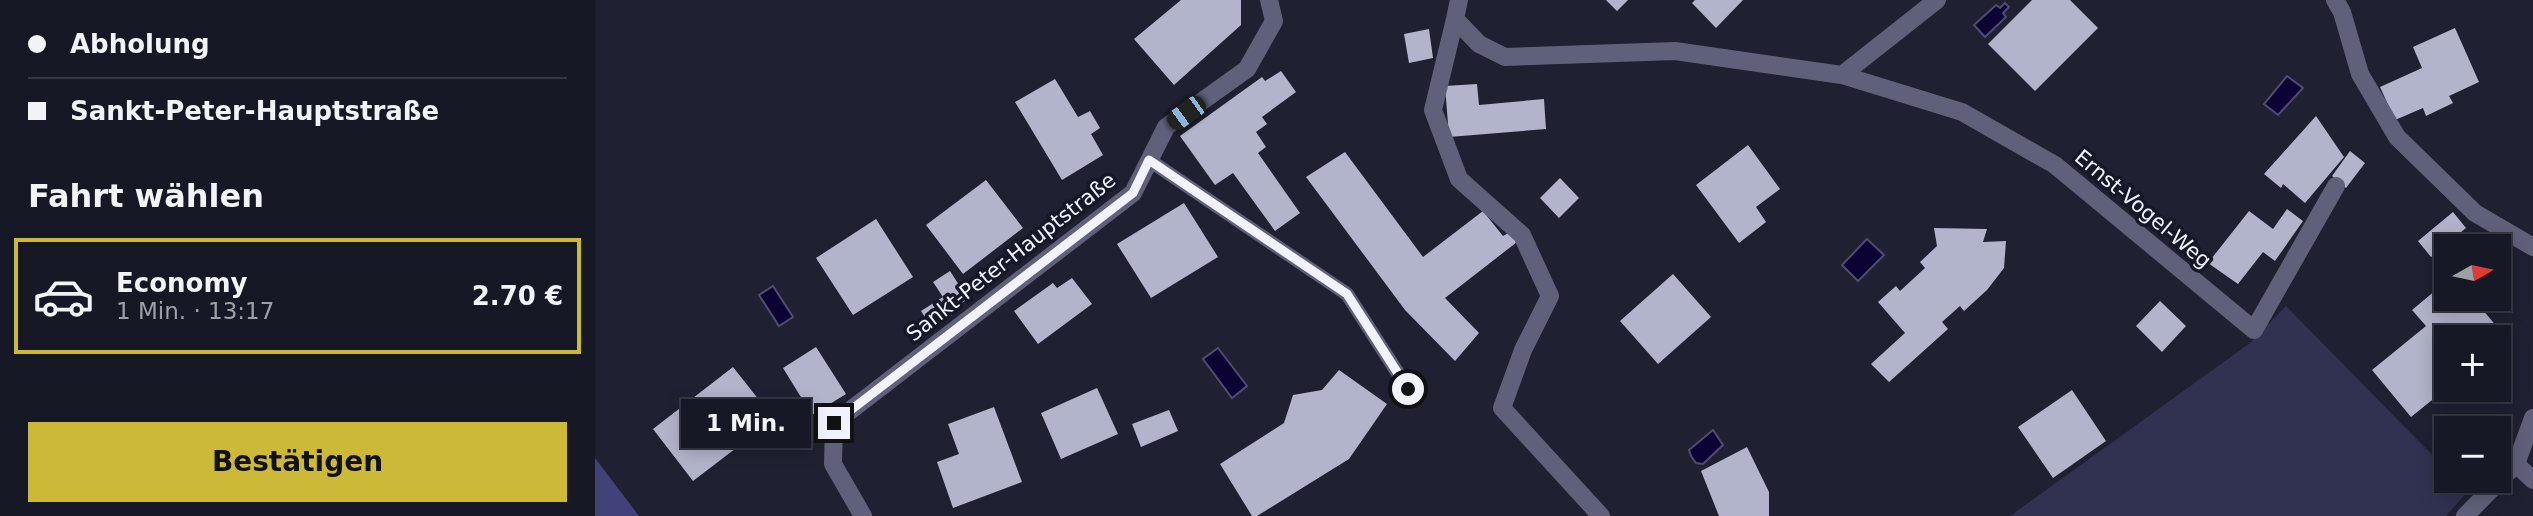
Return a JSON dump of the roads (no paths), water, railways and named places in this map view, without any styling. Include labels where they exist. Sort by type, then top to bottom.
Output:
[{"type":"street","name":"Sankt-Peter-Hauptstraße","points":[[863,516],[834,464],[834,423],[1133,193],[1166,127],[1247,69],[1274,22],[1269,0]]},
{"type":"street","points":[[1459,0],[1433,110],[1459,178],[1522,235],[1550,296],[1523,350],[1502,408],[1601,516]]},
{"type":"street","points":[[1842,75],[1937,0]]},
{"type":"street","points":[[2335,0],[2342,12],[2360,74],[2397,137],[2475,213],[2533,247]]},
{"type":"street","name":"Ernst-Vogel-Weg","points":[[1455,19],[1479,44],[1505,57],[1675,51],[1842,75],[1962,112],[2055,166],[2254,330],[2336,186]]},
{"type":"street","points":[[2465,516],[2516,464],[2533,418]]},
{"type":"street","points":[[2516,464],[2533,480]]},
{"type":"lane","points":[[1149,160],[1347,294],[1408,389]]}]
